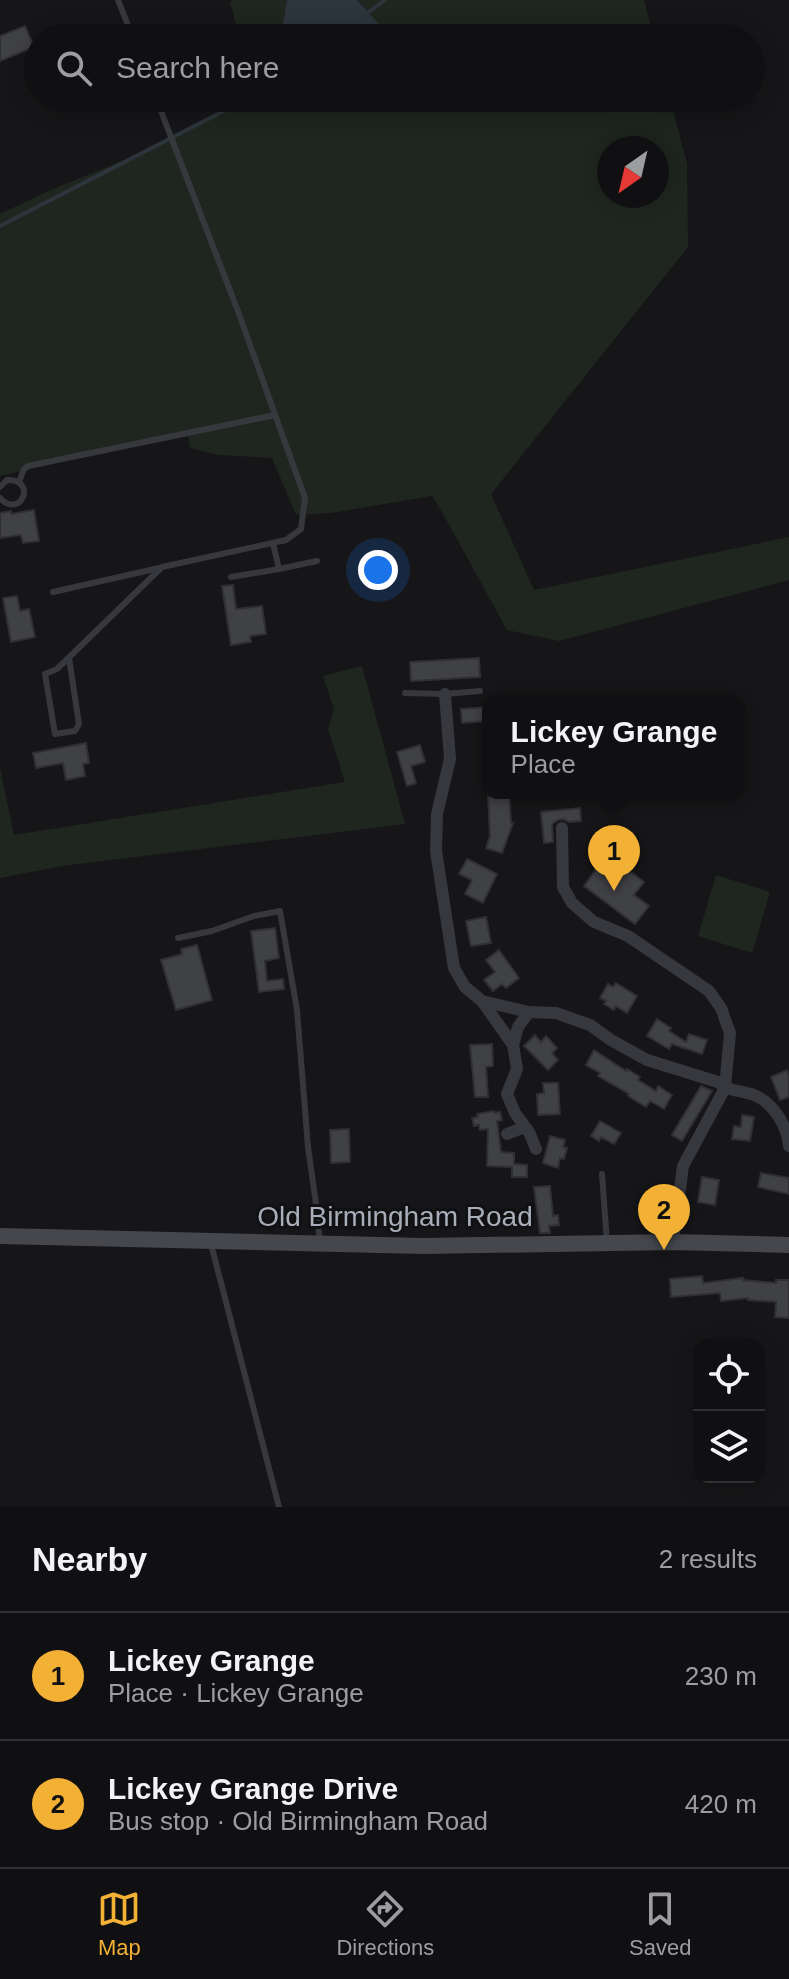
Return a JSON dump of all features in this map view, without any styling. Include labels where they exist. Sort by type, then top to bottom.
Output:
[{"type":"main road","name":"Old Birmingham Road","points":[[0,1236],[423,1246],[673,1242],[789,1245]]},
{"type":"street","points":[[445,694],[450,759],[437,814],[436,851],[454,968],[465,987],[482,1001],[513,1045]]},
{"type":"street","points":[[562,828],[563,887],[572,903],[594,922],[628,936],[709,991],[721,1008],[730,1033],[725,1088],[683,1166],[673,1242]]},
{"type":"street","points":[[482,1001],[529,1012],[556,1013],[590,1025],[647,1060],[718,1082],[725,1088],[756,1095],[774,1109],[788,1131],[789,1146]]},
{"type":"street","points":[[529,1012],[518,1027],[513,1045],[517,1069],[507,1094],[536,1149]]},
{"type":"street","points":[[507,1134],[525,1127]]},
{"type":"lane","points":[[118,0],[127,24]]},
{"type":"lane","points":[[53,592],[286,540],[301,529],[305,498],[161,112]]},
{"type":"lane","points":[[0,498],[7,504],[18,503],[24,493],[19,482],[28,466],[275,415]]},
{"type":"lane","points":[[0,487],[7,480],[19,482]]},
{"type":"lane","points":[[273,543],[279,569]]},
{"type":"lane","points":[[231,577],[317,561]]},
{"type":"lane","points":[[69,658],[79,724],[75,731],[55,734],[45,674],[57,669],[162,567]]},
{"type":"lane","points":[[405,693],[480,691]]},
{"type":"lane","points":[[178,938],[280,911],[297,1010],[308,1147],[320,1243]]},
{"type":"lane","points":[[602,1174],[607,1243]]},
{"type":"lane","points":[[210,1240],[279,1507]]},
{"type":"shaded area","points":[[287,0],[283,24],[236,24],[230,2]]},
{"type":"shaded area","points":[[287,0],[357,0],[379,24],[283,24]]},
{"type":"shaded area","points":[[357,0],[644,0],[650,24],[379,24]]},
{"type":"shaded area","points":[[223,112],[674,112],[687,164],[688,247],[491,494],[534,590],[789,537],[789,580],[559,641],[507,630],[432,496],[331,513],[296,515],[272,458],[219,455],[190,448],[188,436],[0,476],[0,214],[159,146]]},
{"type":"shaded area","points":[[362,666],[405,824],[62,866],[0,878],[0,768],[14,835],[345,782],[328,729],[334,709],[323,676]]},
{"type":"shaded area","points":[[716,875],[770,892],[752,953],[698,936]]},
{"type":"building","points":[[24,26],[24,51],[0,61],[0,36]]},
{"type":"building","points":[[34,510],[39,541],[23,543],[21,535],[0,538],[0,513]]},
{"type":"building","points":[[233,585],[236,609],[262,606],[266,634],[250,636],[251,642],[231,645],[222,586]]},
{"type":"building","points":[[17,596],[20,611],[29,609],[35,637],[11,642],[3,598]]},
{"type":"building","points":[[479,658],[480,677],[411,681],[410,662]]},
{"type":"building","points":[[482,707],[482,721],[462,723],[461,709]]},
{"type":"building","points":[[86,743],[89,763],[83,764],[85,776],[66,780],[63,763],[36,768],[33,753]]},
{"type":"building","points":[[420,745],[425,762],[411,766],[416,783],[407,786],[397,752]]},
{"type":"building","points":[[488,799],[509,799],[513,823],[502,853],[486,848],[490,836]]},
{"type":"building","points":[[580,808],[581,821],[558,820],[552,824],[553,842],[544,843],[541,812]]},
{"type":"building","points":[[607,854],[644,882],[634,895],[649,906],[635,924],[584,886]]},
{"type":"building","points":[[467,859],[497,874],[483,903],[465,894],[472,880],[459,874]]},
{"type":"building","points":[[486,917],[491,943],[471,946],[466,921]]},
{"type":"building","points":[[275,928],[279,958],[265,961],[267,981],[283,979],[284,989],[259,992],[251,931]]},
{"type":"building","points":[[197,945],[212,1000],[176,1010],[161,960],[182,954],[181,949]]},
{"type":"building","points":[[499,950],[519,978],[506,988],[502,984],[493,991],[484,980],[495,972],[486,960]]},
{"type":"building","points":[[616,983],[637,996],[627,1013],[616,1006],[614,1010],[600,998],[608,984],[613,987]]},
{"type":"building","points":[[657,1019],[686,1042],[689,1034],[707,1040],[702,1054],[672,1044],[669,1049],[647,1036]]},
{"type":"building","points":[[535,1035],[541,1042],[546,1036],[557,1048],[552,1053],[558,1060],[548,1070],[524,1046]]},
{"type":"building","points":[[492,1044],[493,1066],[486,1067],[488,1097],[475,1097],[470,1045]]},
{"type":"building","points":[[594,1050],[640,1077],[638,1080],[656,1091],[658,1086],[672,1095],[664,1109],[650,1101],[646,1107],[598,1076],[600,1073],[586,1065]]},
{"type":"building","points":[[787,1070],[789,1097],[780,1100],[771,1077]]},
{"type":"building","points":[[543,1083],[558,1083],[560,1114],[538,1115],[537,1094],[544,1093]]},
{"type":"building","points":[[701,1086],[712,1091],[682,1141],[672,1135]]},
{"type":"building","points":[[500,1112],[502,1120],[497,1121],[501,1152],[514,1153],[514,1164],[527,1165],[527,1177],[512,1177],[512,1167],[487,1166],[488,1129],[480,1130],[479,1125],[474,1126],[472,1118]]},
{"type":"building","points":[[742,1115],[754,1117],[750,1141],[732,1139],[734,1126],[741,1127]]},
{"type":"building","points":[[600,1121],[621,1133],[614,1144],[591,1136]]},
{"type":"building","points":[[349,1129],[350,1162],[331,1163],[330,1130]]},
{"type":"building","points":[[550,1136],[565,1140],[563,1147],[567,1148],[558,1168],[543,1163]]},
{"type":"building","points":[[761,1173],[789,1178],[789,1194],[758,1187]]},
{"type":"building","points":[[702,1177],[719,1180],[715,1205],[698,1202]]},
{"type":"building","points":[[550,1186],[553,1216],[558,1215],[559,1225],[549,1226],[550,1233],[540,1233],[534,1187]]},
{"type":"building","points":[[656,1195],[668,1196],[667,1216],[640,1215],[641,1203],[655,1204]]},
{"type":"building","points":[[702,1276],[703,1283],[743,1278],[776,1283],[776,1280],[789,1280],[789,1318],[775,1317],[776,1302],[748,1298],[721,1301],[720,1293],[671,1297],[670,1279]]},
{"type":"waterway","points":[[365,15],[385,0]]},
{"type":"waterway","points":[[0,226],[222,112]]},
{"type":"place","name":"Lickey Grange","points":[[614,891]]},
{"type":"place","name":"Lickey Grange Drive","points":[[664,1250]]}]
